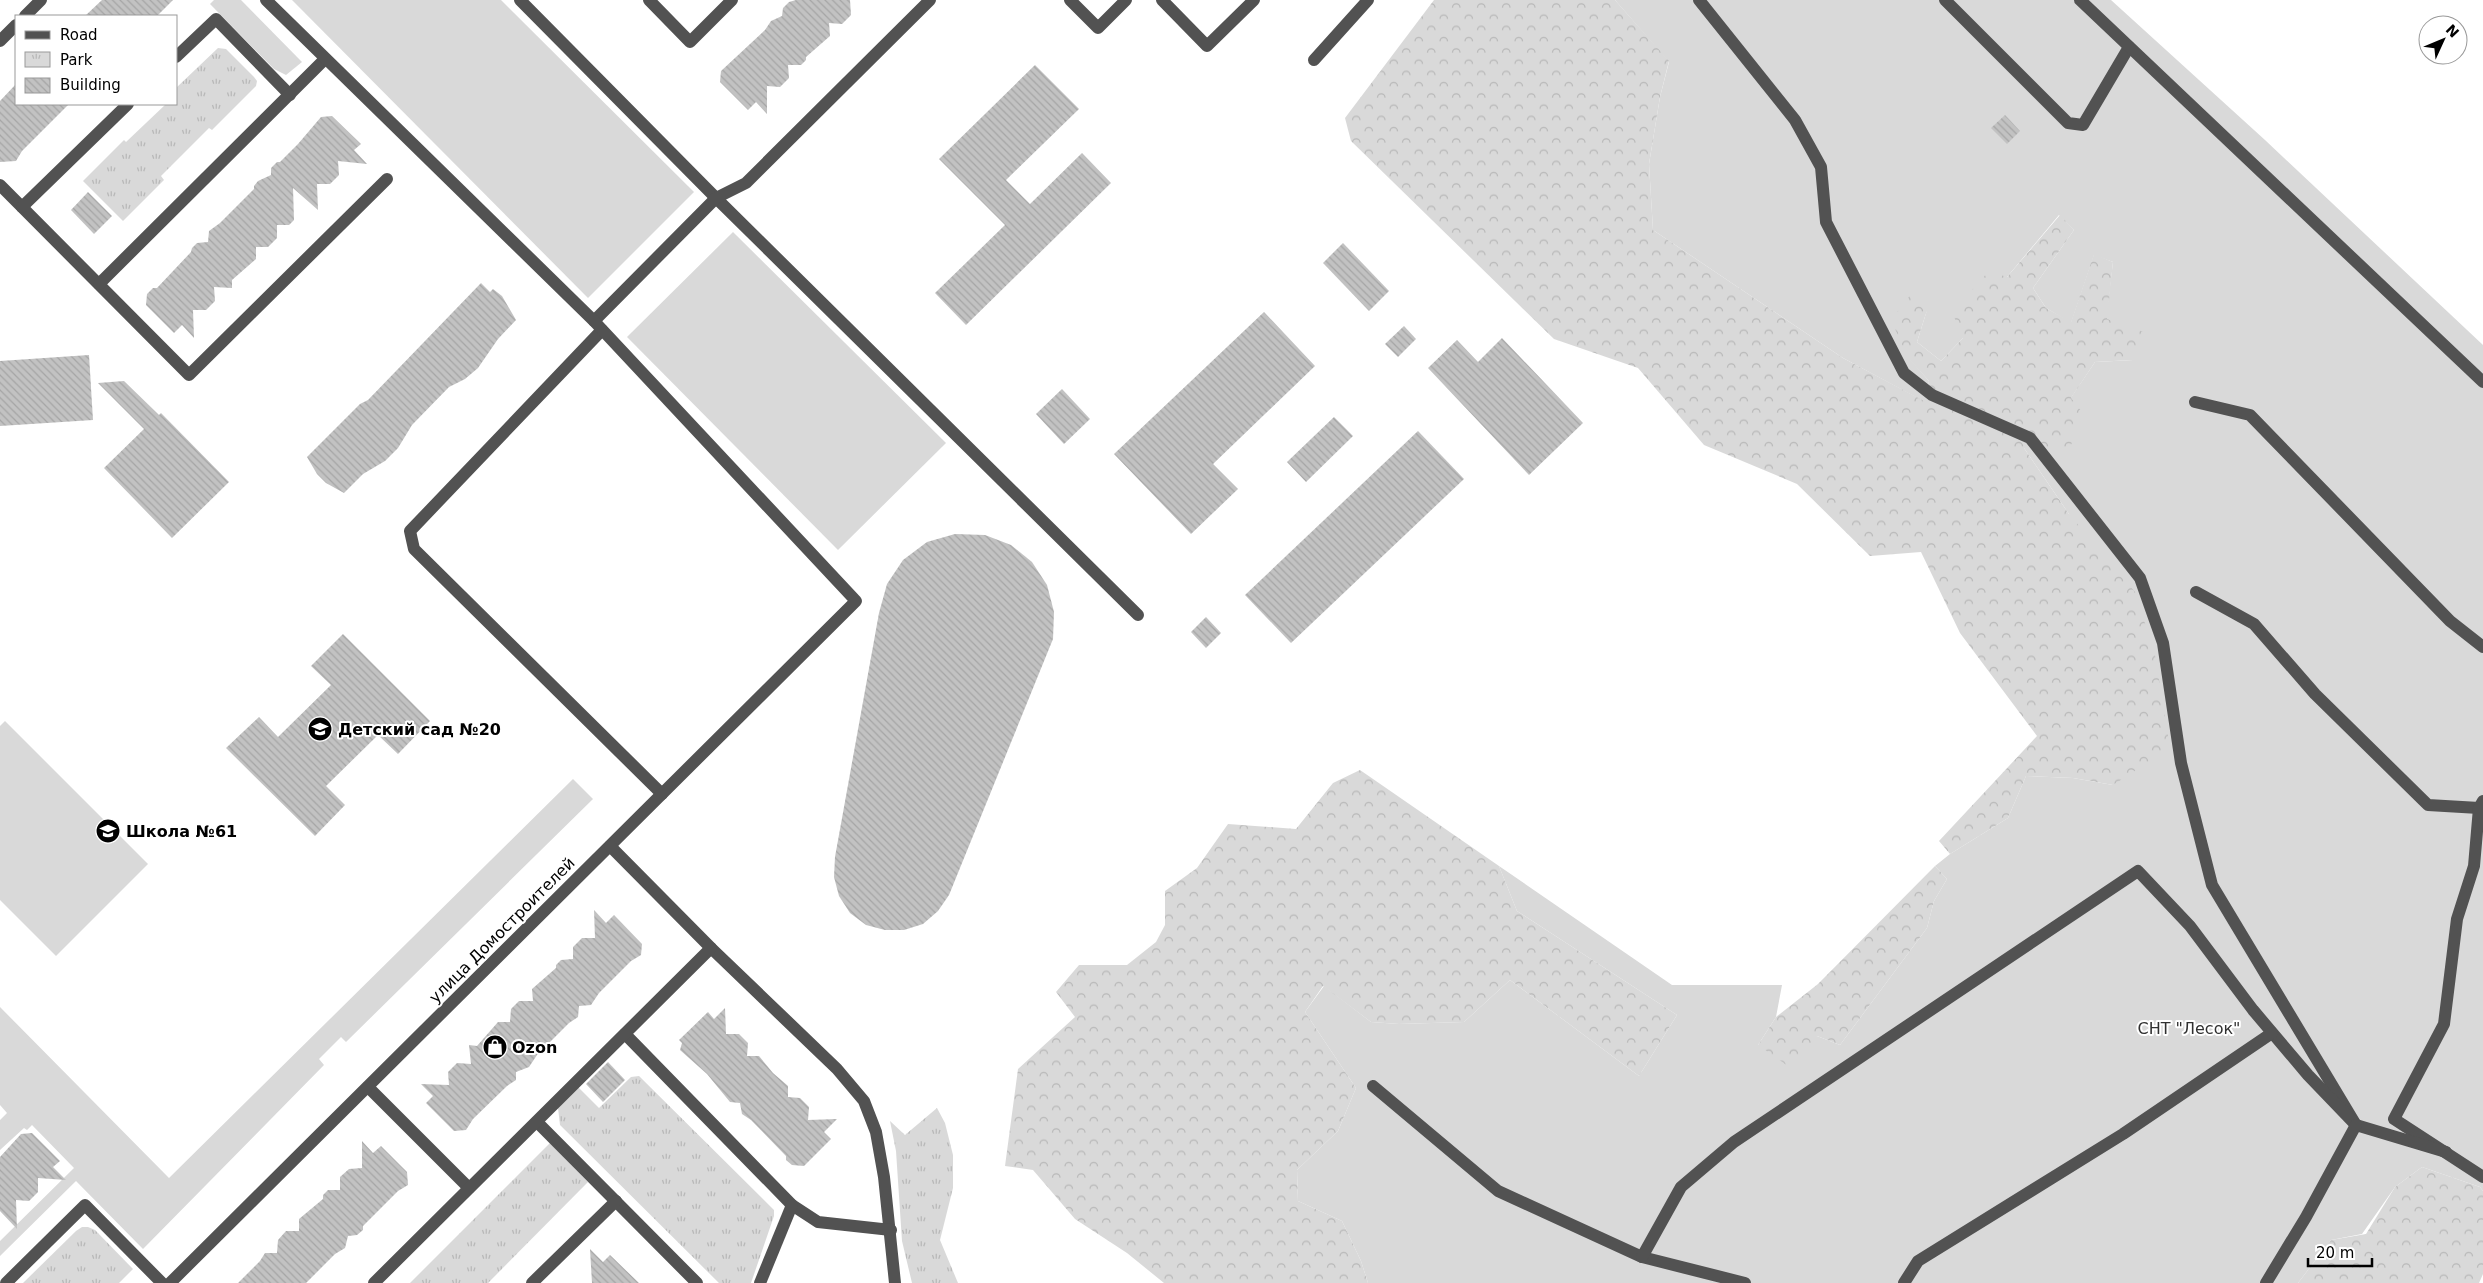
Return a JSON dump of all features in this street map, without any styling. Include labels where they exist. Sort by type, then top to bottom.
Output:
[{"type":"street","points":[[26,15],[41,0]]},
{"type":"street","points":[[266,0],[325,60],[598,325]]},
{"type":"street","points":[[520,0],[716,198],[1138,614]]},
{"type":"street","points":[[649,0],[690,42],[732,0]]},
{"type":"street","points":[[662,794],[414,549],[410,540],[410,531],[716,198],[746,183],[930,0]]},
{"type":"street","points":[[1070,0],[1098,28],[1126,0]]},
{"type":"street","points":[[1162,0],[1207,46],[1254,0]]},
{"type":"street","points":[[1314,60],[1368,0]]},
{"type":"street","points":[[1700,0],[1800,128],[1821,167],[1826,222],[1904,373],[1932,395],[2030,438],[2140,578],[2163,643],[2181,763],[2212,885],[2356,1125]]},
{"type":"street","points":[[1945,0],[2068,123],[2083,125],[2129,47]]},
{"type":"street","points":[[2080,0],[2483,382]]},
{"type":"street","points":[[178,55],[216,19],[290,95]]},
{"type":"street","points":[[0,41],[15,26]]},
{"type":"street","points":[[99,284],[325,60]]},
{"type":"street","points":[[22,207],[127,105]]},
{"type":"street","points":[[0,185],[189,375],[387,179]]},
{"type":"street","name":"улица Домостроителей","points":[[170,1283],[856,601],[598,325]]},
{"type":"street","points":[[2195,402],[2250,415],[2450,621],[2483,647]]},
{"type":"street","points":[[2196,592],[2254,624],[2315,694],[2428,805],[2481,804],[2474,866],[2457,919],[2444,1024],[2394,1119],[2483,1177]]},
{"type":"street","points":[[610,846],[711,948],[841,1072],[864,1101],[876,1132],[884,1177],[894,1283]]},
{"type":"street","points":[[1642,1257],[1682,1187],[1734,1142],[2138,871],[2190,926],[2272,1033],[2308,1075],[2356,1125],[2446,1152]]},
{"type":"street","points":[[374,1283],[711,948]]},
{"type":"street","points":[[1904,1283],[1918,1261],[2123,1134],[2272,1033]]},
{"type":"street","points":[[625,1034],[792,1205],[818,1222],[890,1230]]},
{"type":"street","points":[[368,1086],[470,1188]]},
{"type":"street","points":[[1373,1086],[1498,1191],[1642,1257],[1744,1283]]},
{"type":"street","points":[[536,1122],[698,1283]]},
{"type":"street","points":[[2266,1283],[2306,1217],[2356,1125]]},
{"type":"street","points":[[532,1283],[616,1201]]},
{"type":"street","points":[[6,1283],[85,1205],[162,1283]]},
{"type":"street","points":[[760,1283],[792,1205]]},
{"type":"green space","points":[[214,0],[241,0],[302,62],[286,75],[274,69],[210,4]]},
{"type":"green space","points":[[292,0],[501,0],[694,192],[588,298]]},
{"type":"green space","points":[[1434,0],[1615,0],[1669,61],[1660,97],[1649,164],[1653,230],[1843,358],[1924,401],[1929,381],[1908,358],[1891,320],[1911,294],[1927,310],[1917,342],[1941,361],[1963,338],[1952,312],[1989,271],[2007,277],[2060,215],[2074,230],[2033,288],[2046,308],[2071,322],[2094,254],[2113,262],[2107,319],[2144,332],[2133,360],[2095,362],[2071,398],[2085,416],[2068,451],[2024,448],[2069,514],[2135,592],[2155,655],[2170,748],[2113,785],[2073,778],[2026,776],[2008,818],[1950,854],[1939,841],[2037,736],[1960,633],[1921,552],[1870,556],[1797,484],[1704,445],[1638,368],[1554,339],[1351,141],[1345,118]]},
{"type":"green space","name":"СНТ \"Лесок\"","points":[[1615,0],[2111,0],[2265,140],[2483,345],[2483,1191],[2480,1187],[2422,1167],[2395,1187],[2362,1234],[2331,1240],[2298,1283],[1368,1283],[1361,1261],[1342,1221],[1298,1201],[1297,1170],[1338,1131],[1356,1088],[1305,1012],[1324,986],[1371,1022],[1399,1024],[1464,1022],[1510,980],[1639,1076],[1677,1015],[1517,911],[1499,866],[1672,985],[1782,985],[1776,1017],[1758,1045],[1817,1036],[1840,1045],[1927,928],[1934,901],[1947,879],[1935,866],[1950,854],[2008,818],[2026,776],[2073,778],[2113,785],[2069,514],[2024,448],[2070,399],[2095,362],[2133,360],[2106,319],[2113,262],[2094,255],[2071,323],[2046,308],[2033,288],[2074,230],[2059,215],[2007,277],[1963,338],[1941,361],[1917,342],[1927,310],[1908,357],[1929,381],[1925,402],[1843,358],[1653,230],[1649,164],[1660,97],[1669,62]]},
{"type":"green space","points":[[218,48],[226,49],[257,81],[256,86],[212,130],[209,128],[161,176],[164,180],[123,221],[83,181],[124,140],[126,142],[165,105],[178,105],[178,86]]},
{"type":"green space","points":[[733,232],[946,443],[838,550],[627,337]]},
{"type":"green space","points":[[5,721],[148,864],[56,956],[0,900],[0,726]]},
{"type":"green space","points":[[1360,770],[1499,866],[1517,911],[1677,1015],[1639,1076],[1510,980],[1464,1022],[1399,1024],[1371,1022],[1323,986],[1305,1012],[1356,1088],[1338,1131],[1297,1170],[1298,1201],[1342,1221],[1361,1261],[1368,1283],[1164,1283],[1127,1253],[1075,1219],[1033,1170],[1005,1166],[1018,1069],[1075,1017],[1056,992],[1079,965],[1127,965],[1156,942],[1165,925],[1165,891],[1197,868],[1228,824],[1296,829],[1333,783]]},
{"type":"green space","points":[[573,779],[593,799],[346,1042],[341,1037],[319,1059],[324,1065],[143,1249],[76,1181],[0,1256],[0,1241],[74,1168],[32,1125],[27,1130],[24,1128],[0,1150],[0,1120],[7,1113],[0,1105],[0,1007],[169,1178]]},
{"type":"green space","points":[[1935,866],[1947,879],[1934,901],[1927,928],[1840,1045],[1817,1036],[1792,1069],[1758,1045],[1776,1017],[1818,984]]},
{"type":"green space","points":[[639,1076],[774,1210],[774,1216],[751,1283],[719,1283],[560,1125],[558,1108],[578,1087],[599,1108],[631,1077]]},
{"type":"green space","points":[[937,1108],[945,1123],[953,1155],[953,1188],[940,1240],[958,1283],[912,1283],[902,1241],[896,1151],[890,1121],[905,1135]]},
{"type":"green space","points":[[550,1143],[588,1182],[488,1283],[410,1283]]},
{"type":"green space","points":[[2422,1167],[2480,1187],[2483,1191],[2483,1274],[2479,1283],[2298,1283],[2331,1240],[2366,1234],[2395,1187]]},
{"type":"green space","points":[[82,1227],[95,1230],[133,1269],[119,1283],[23,1283],[76,1231]]},
{"type":"building","points":[[102,0],[173,0],[158,15],[86,15]]},
{"type":"building","points":[[796,0],[850,0],[851,15],[842,24],[829,23],[830,36],[806,57],[806,60],[801,65],[788,65],[789,78],[780,87],[767,86],[767,114],[756,102],[748,110],[720,82],[721,71],[765,30],[771,21],[782,16],[783,8],[789,2]]},
{"type":"building","points":[[1035,65],[1079,109],[1006,180],[1030,204],[1082,153],[1111,183],[966,325],[935,293],[1005,225],[939,159]]},
{"type":"building","points":[[15,85],[15,105],[68,105],[22,151],[16,161],[0,162],[0,101]]},
{"type":"building","points":[[2005,115],[2020,131],[2007,144],[1991,128]]},
{"type":"building","points":[[332,116],[361,144],[354,150],[367,164],[338,161],[339,175],[330,184],[317,184],[318,210],[293,188],[294,220],[289,225],[277,225],[277,238],[268,247],[256,247],[256,259],[232,280],[232,288],[214,287],[215,301],[206,310],[193,310],[194,338],[182,325],[174,333],[146,305],[147,294],[153,288],[157,288],[197,243],[208,242],[209,231],[220,223],[254,189],[258,181],[271,175],[271,168],[298,144],[321,117]]},
{"type":"building","points":[[88,192],[112,216],[94,234],[71,210]]},
{"type":"building","points":[[1343,243],[1389,291],[1369,311],[1323,263]]},
{"type":"building","points":[[481,283],[490,292],[493,289],[502,296],[516,320],[498,339],[478,368],[465,379],[449,387],[412,425],[398,448],[385,461],[363,474],[344,493],[326,483],[317,474],[307,457],[360,404],[368,400]]},
{"type":"building","points":[[1264,312],[1315,366],[1213,464],[1238,489],[1191,534],[1114,454]]},
{"type":"building","points":[[1404,326],[1416,339],[1398,357],[1385,344]]},
{"type":"building","points":[[1502,338],[1583,423],[1529,475],[1428,368],[1457,340],[1478,362]]},
{"type":"building","points":[[89,355],[93,420],[0,426],[0,361]]},
{"type":"building","points":[[124,381],[159,415],[161,413],[229,482],[172,538],[104,468],[144,429],[98,383]]},
{"type":"building","points":[[1062,389],[1090,419],[1064,444],[1036,414]]},
{"type":"building","points":[[1334,417],[1353,436],[1306,482],[1287,462]]},
{"type":"building","points":[[1418,431],[1464,479],[1291,643],[1245,595]]},
{"type":"building","points":[[955,534],[985,535],[1011,545],[1032,562],[1047,585],[1054,612],[1053,639],[949,895],[938,911],[923,924],[904,930],[885,930],[866,925],[850,913],[839,896],[834,877],[835,857],[879,613],[887,584],[903,560],[927,542]]},
{"type":"building","points":[[1206,617],[1221,633],[1206,648],[1191,632]]},
{"type":"building","points":[[343,634],[430,721],[398,754],[378,735],[326,786],[345,805],[315,836],[226,748],[259,717],[278,737],[331,685],[311,666]]},
{"type":"building","points":[[594,910],[606,923],[614,915],[642,944],[641,955],[631,961],[599,993],[591,1005],[579,1006],[578,1017],[569,1023],[537,1055],[529,1067],[516,1072],[516,1080],[507,1086],[473,1119],[466,1130],[454,1131],[426,1103],[433,1096],[421,1084],[449,1085],[448,1072],[457,1063],[471,1064],[469,1045],[477,1046],[498,1022],[510,1022],[511,1009],[519,1001],[533,1001],[532,989],[556,968],[556,965],[561,960],[573,959],[573,947],[582,938],[595,938]]},
{"type":"building","points":[[725,1008],[726,1034],[739,1034],[748,1043],[747,1056],[759,1056],[773,1073],[788,1086],[788,1097],[800,1098],[809,1107],[808,1120],[837,1119],[824,1132],[831,1139],[804,1166],[792,1165],[786,1160],[786,1156],[751,1120],[742,1114],[740,1103],[730,1102],[707,1074],[680,1050],[682,1043],[679,1040],[708,1012],[714,1019]]},
{"type":"building","points":[[608,1062],[625,1080],[603,1102],[586,1084]]},
{"type":"building","points":[[32,1133],[60,1161],[53,1167],[66,1180],[38,1178],[38,1192],[29,1201],[16,1200],[17,1229],[0,1211],[0,1157],[21,1134]]},
{"type":"building","points":[[362,1141],[373,1153],[381,1146],[407,1172],[408,1185],[398,1191],[363,1226],[363,1230],[357,1235],[348,1236],[345,1248],[335,1254],[306,1283],[238,1283],[260,1261],[265,1253],[277,1253],[278,1240],[286,1231],[299,1231],[299,1219],[323,1199],[323,1195],[328,1190],[340,1190],[340,1177],[349,1169],[362,1168]]},
{"type":"building","points":[[590,1249],[603,1262],[610,1255],[639,1283],[592,1283]]},
{"type":"place","name":"Детский сад №20","points":[[320,729]]},
{"type":"place","name":"Школа №61","points":[[108,831]]},
{"type":"place","name":"Ozon","points":[[495,1047]]}]
